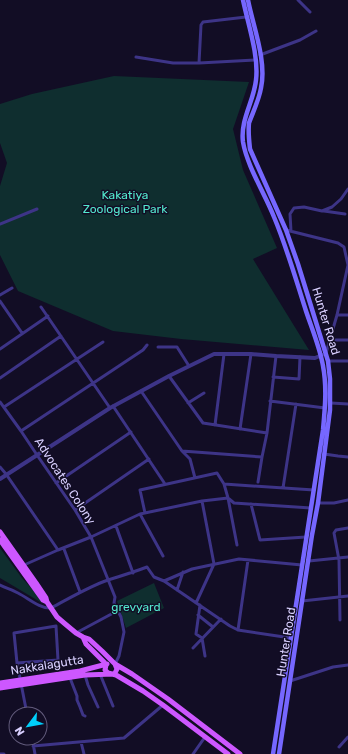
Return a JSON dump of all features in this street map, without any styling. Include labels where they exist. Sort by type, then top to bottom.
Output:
[{"type":"main road","name":"Hunter Road","points":[[243,0],[251,34],[257,73],[255,86],[244,125],[243,142],[249,160],[283,239],[321,356],[324,368],[325,385],[325,408],[318,503],[279,754]]},
{"type":"main road","name":"Hunter Road","points":[[248,0],[260,55],[262,76],[261,89],[249,123],[248,135],[250,148],[289,231],[328,361],[331,403],[330,418],[314,490],[306,537],[273,754]]},
{"type":"main road","points":[[270,208],[276,206]]},
{"type":"main road","points":[[0,532],[46,598],[46,602]]},
{"type":"main road","points":[[0,540],[57,617],[76,633],[89,640],[115,664],[168,699],[240,754]]},
{"type":"main road","points":[[83,638],[86,644],[103,660],[106,665],[105,670],[110,674]]},
{"type":"main road","points":[[106,665],[110,663],[115,664]]},
{"type":"main road","points":[[110,674],[113,674],[117,669],[115,664]]},
{"type":"main road","name":"Nakkalagutta","points":[[0,683],[21,683],[106,665]]},
{"type":"main road","points":[[0,688],[21,683],[85,675],[116,675],[163,704],[228,754]]},
{"type":"street","points":[[298,0],[310,12]]},
{"type":"street","points":[[199,64],[201,25],[203,22],[246,17]]},
{"type":"street","points":[[260,55],[300,40],[316,31]]},
{"type":"street","points":[[136,58],[173,63],[199,64],[255,60]]},
{"type":"street","points":[[322,210],[332,207],[341,199],[348,189]]},
{"type":"street","points":[[0,479],[112,407],[169,376],[214,354],[251,354],[315,358],[326,353],[346,281],[348,265],[344,247],[338,243],[289,231],[290,214],[294,208],[304,207],[345,214]]},
{"type":"street","points":[[0,224],[37,209]]},
{"type":"street","points":[[0,295],[12,288]]},
{"type":"street","points":[[0,301],[22,333]]},
{"type":"street","points":[[41,307],[94,383],[131,432],[165,484]]},
{"type":"street","points":[[337,316],[348,315]]},
{"type":"street","points":[[0,343],[1,348],[48,316]]},
{"type":"street","points":[[0,378],[61,336]]},
{"type":"street","points":[[330,340],[348,340]]},
{"type":"street","points":[[4,407],[103,342]]},
{"type":"street","points":[[21,431],[143,350],[147,345]]},
{"type":"street","points":[[158,347],[177,347],[190,366]]},
{"type":"street","points":[[215,425],[224,353]]},
{"type":"street","points":[[240,429],[251,354]]},
{"type":"street","points":[[258,482],[276,356]]},
{"type":"street","points":[[273,377],[300,379],[300,357]]},
{"type":"street","points":[[328,361],[348,361]]},
{"type":"street","points":[[169,376],[203,423],[266,432]]},
{"type":"street","points":[[141,391],[182,451],[190,459],[195,478]]},
{"type":"street","points":[[188,403],[204,394]]},
{"type":"street","points":[[270,401],[325,408]]},
{"type":"street","name":"Advocates Colony","points":[[0,402],[75,510],[91,537],[115,597],[114,603],[121,617],[124,632],[119,656],[115,664]]},
{"type":"street","points":[[331,403],[348,404]]},
{"type":"street","points":[[283,488],[296,404]]},
{"type":"street","points":[[56,482],[131,432]]},
{"type":"street","points":[[182,451],[262,457]]},
{"type":"street","points":[[322,456],[348,457]]},
{"type":"street","points":[[75,510],[149,459]]},
{"type":"street","points":[[0,467],[58,550]]},
{"type":"street","points":[[145,513],[140,490],[217,474],[224,484],[228,498],[237,545]]},
{"type":"street","points":[[224,484],[314,490]]},
{"type":"street","points":[[24,566],[140,514],[202,501],[228,498],[234,502],[251,504],[317,508]]},
{"type":"street","points":[[318,503],[348,500]]},
{"type":"street","points":[[202,501],[214,564],[198,604],[196,634],[202,638],[205,656]]},
{"type":"street","points":[[251,504],[260,540],[306,537]]},
{"type":"street","points":[[140,514],[163,556]]},
{"type":"street","points":[[116,526],[133,573]]},
{"type":"street","points":[[340,620],[338,558],[334,532],[336,530],[348,528]]},
{"type":"street","points":[[64,549],[80,592]]},
{"type":"street","points":[[309,561],[348,557]]},
{"type":"street","points":[[164,581],[192,569],[239,559],[302,565]]},
{"type":"street","points":[[238,630],[248,560]]},
{"type":"street","points":[[0,585],[42,606],[51,608],[80,592],[108,580],[133,573],[147,567],[154,577],[164,581],[238,630],[291,638]]},
{"type":"street","points":[[177,590],[183,572]]},
{"type":"street","points":[[302,601],[348,596]]},
{"type":"street","points":[[76,633],[118,611]]},
{"type":"street","points":[[198,615],[213,627]]},
{"type":"street","points":[[193,648],[221,619]]},
{"type":"street","points":[[17,663],[58,660],[56,626],[14,633],[17,663],[25,706]]},
{"type":"street","points":[[290,681],[333,667],[348,665]]},
{"type":"street","points":[[100,674],[113,706]]},
{"type":"street","points":[[85,675],[98,707]]},
{"type":"street","points":[[70,678],[78,696],[78,704],[83,715],[85,716]]},
{"type":"street","points":[[48,745],[124,738],[163,704]]},
{"type":"street","points":[[193,754],[205,737]]},
{"type":"street","points":[[339,747],[348,737]]},
{"type":"street","points":[[81,742],[84,754]]},
{"type":"street","points":[[33,746],[35,754]]},
{"type":"green space","name":"Kakatiya Zoological Park","points":[[114,76],[249,82],[233,129],[243,170],[277,248],[253,259],[309,350],[181,339],[113,331],[18,291],[0,255],[0,186],[7,163],[0,143],[0,104],[32,94]]},
{"type":"green space","points":[[0,548],[22,578],[43,601],[42,603],[0,578]]},
{"type":"green space","name":"grevyard","points":[[154,583],[164,608],[126,628],[117,601]]}]
